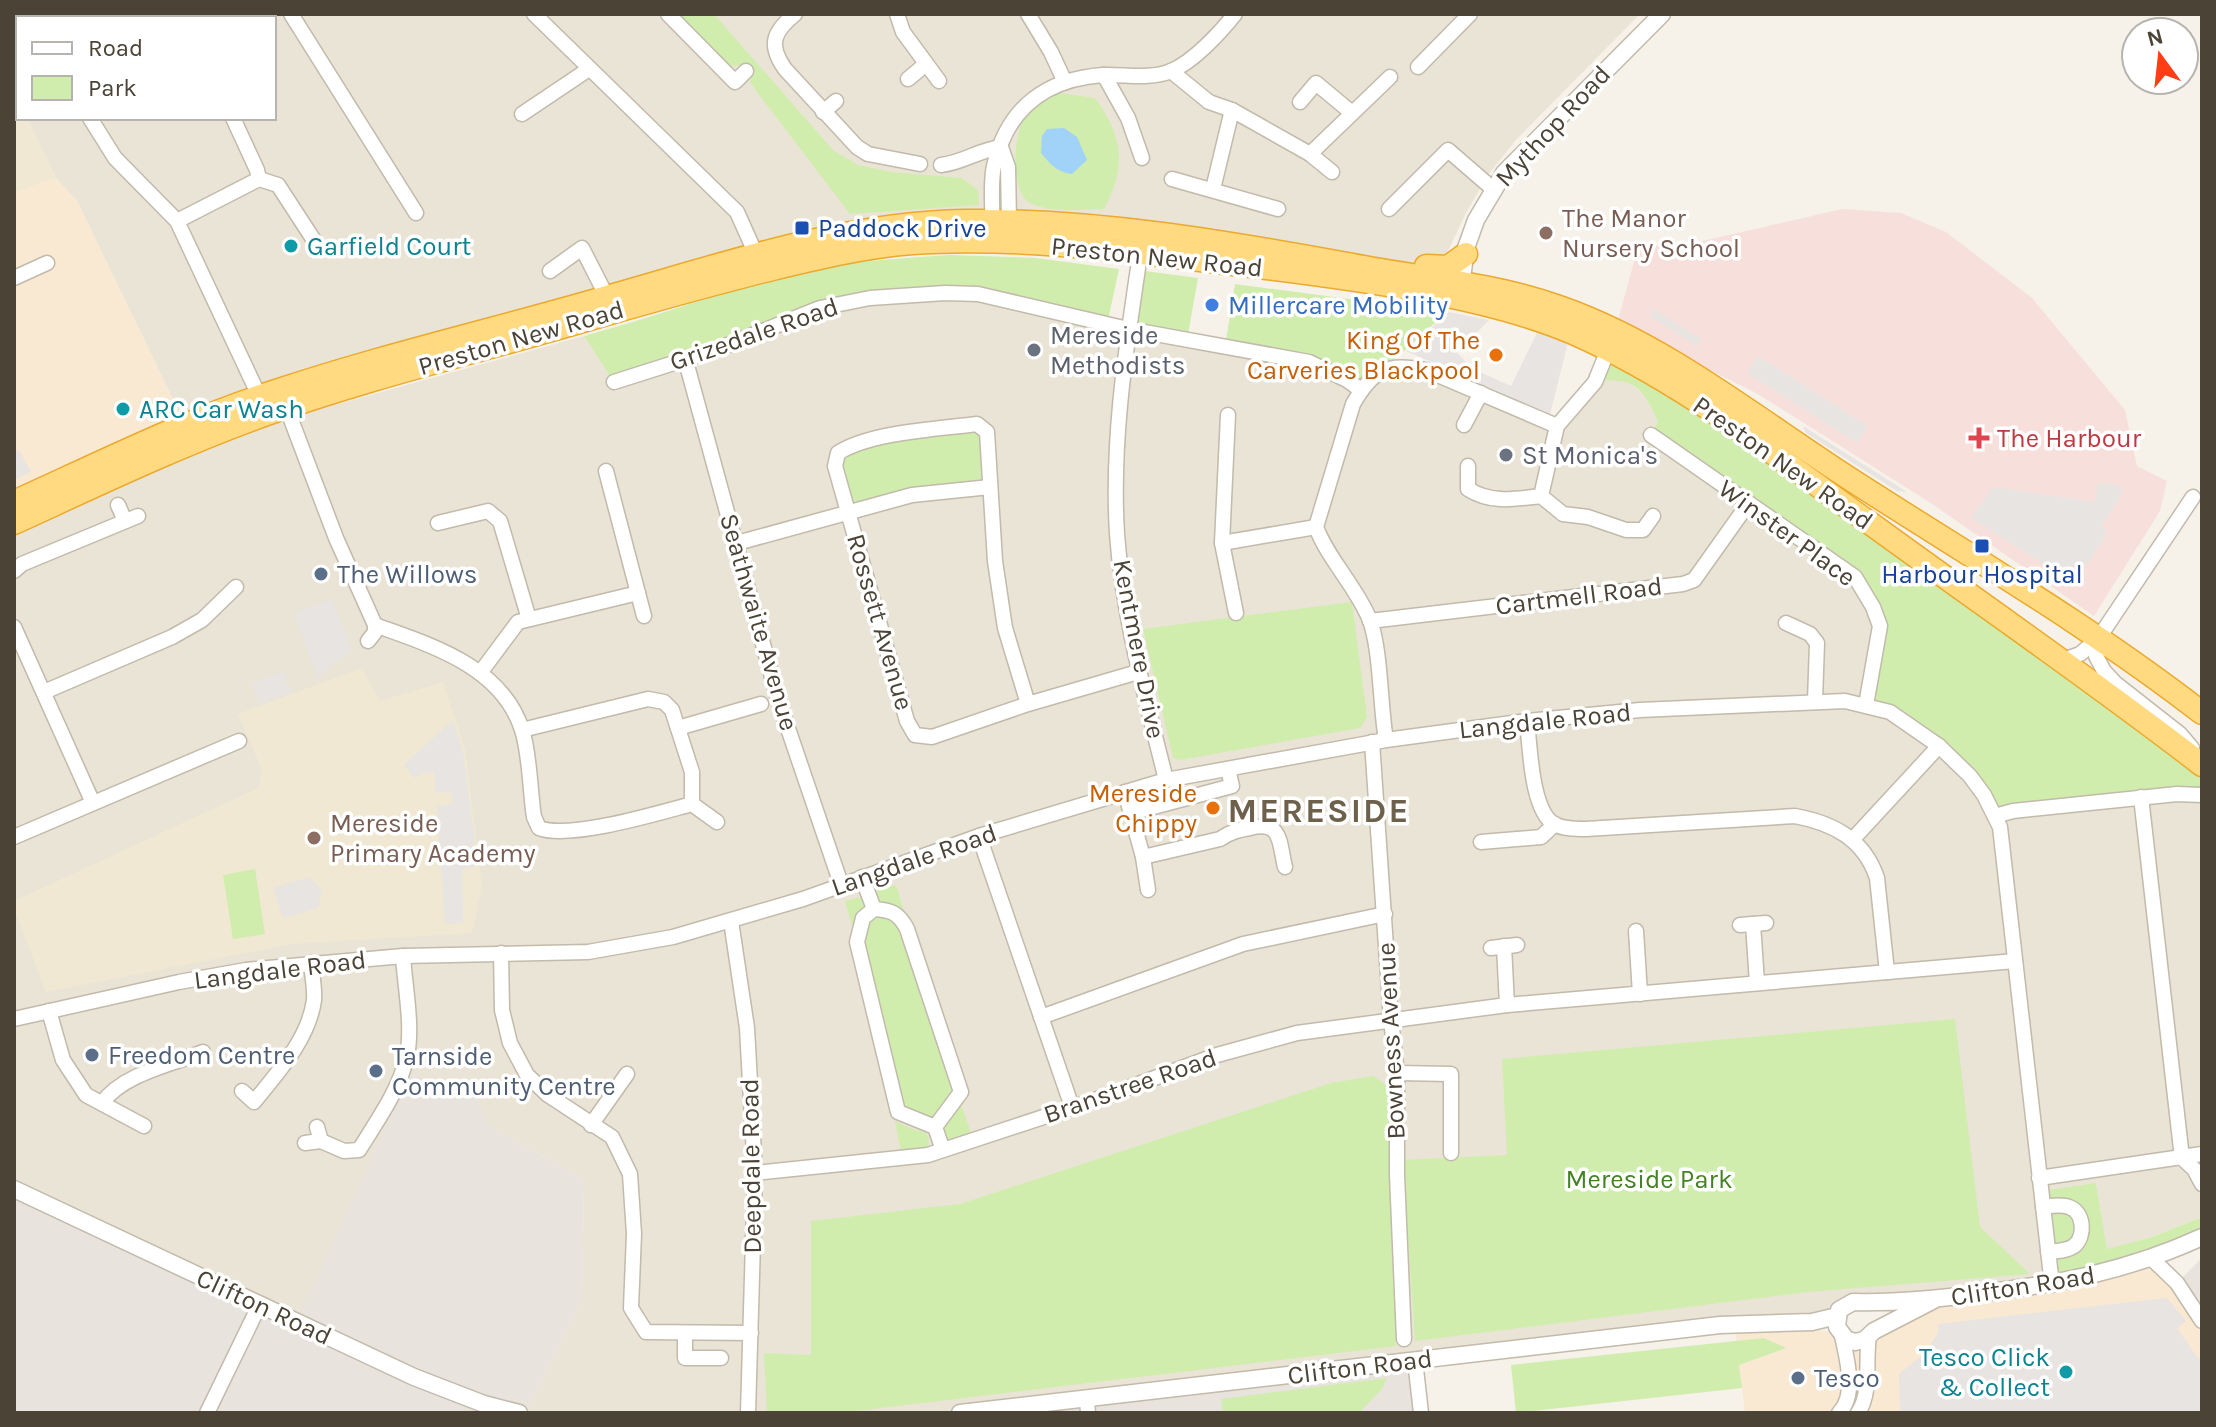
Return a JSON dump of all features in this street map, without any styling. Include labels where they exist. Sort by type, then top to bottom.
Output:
[{"type":"highway","name":"Preston New Road","points":[[14,523],[171,453],[273,402],[607,297],[901,227],[963,221],[1000,225],[1335,262],[1416,277],[1556,326],[1608,350],[1701,404],[2202,762]]},
{"type":"highway","points":[[981,242],[1000,225],[1019,243]]},
{"type":"highway","name":"Preston New Road","points":[[14,502],[186,426],[633,306],[760,263],[801,262],[907,244],[1142,243],[1288,271],[1460,290],[1492,287],[1567,309],[1631,339],[1702,380],[1769,427],[2098,639],[2202,713]]},
{"type":"highway","points":[[1335,262],[1354,256],[1440,268],[1455,264],[1466,254]]},
{"type":"street","points":[[63,16],[69,14]]},
{"type":"street","points":[[291,14],[416,213]]},
{"type":"street","points":[[534,14],[737,212],[760,263]]},
{"type":"street","points":[[668,14],[735,82],[746,71]]},
{"type":"street","points":[[795,14],[777,33],[774,45],[777,57],[847,138],[868,154],[920,164]]},
{"type":"street","points":[[897,14],[903,32],[939,81]]},
{"type":"street","points":[[1000,225],[1008,167],[1001,147],[1012,121],[1031,101],[1064,80],[1104,75],[1146,76],[1171,71],[1220,33],[1235,14]]},
{"type":"street","points":[[1418,67],[1470,14]]},
{"type":"street","name":"Mythop Road","points":[[1460,290],[1476,220],[1493,189],[1517,158],[1662,14]]},
{"type":"street","points":[[1035,17],[1064,80]]},
{"type":"street","points":[[908,79],[926,64]]},
{"type":"street","points":[[522,114],[589,69]]},
{"type":"street","points":[[1171,71],[1209,102],[1232,110],[1310,154],[1332,172]]},
{"type":"street","points":[[1104,75],[1128,118],[1142,158]]},
{"type":"street","points":[[1310,154],[1390,77]]},
{"type":"street","points":[[1300,102],[1316,83],[1352,113]]},
{"type":"street","points":[[823,112],[836,101]]},
{"type":"street","points":[[1213,189],[1232,110]]},
{"type":"street","points":[[91,120],[115,158],[177,221],[273,402],[336,538],[375,625],[375,632],[368,641]]},
{"type":"street","points":[[234,120],[259,179]]},
{"type":"street","points":[[941,165],[953,164],[987,148],[1001,147]]},
{"type":"street","points":[[1389,209],[1448,150],[1493,189]]},
{"type":"street","points":[[177,221],[259,179],[278,185],[317,245]]},
{"type":"street","points":[[1172,179],[1278,209]]},
{"type":"street","name":"Kentmere Drive","points":[[1142,243],[1128,329],[1117,432],[1117,534],[1138,672],[1166,780]]},
{"type":"street","name":"Preston New Road","points":[[550,271],[582,248],[607,297]]},
{"type":"street","points":[[14,278],[47,263]]},
{"type":"street","name":"Grizedale Road","points":[[614,382],[718,349],[800,314],[828,306],[911,294],[978,294],[1128,329],[1309,362],[1361,390]]},
{"type":"street","points":[[1541,496],[1557,426],[1595,382],[1608,350]]},
{"type":"street","name":"Seathwaite Avenue","points":[[685,358],[778,699],[841,884]]},
{"type":"street","points":[[1222,543],[1316,527],[1353,404],[1361,390],[1382,371],[1396,366],[1426,370],[1557,426]]},
{"type":"street","points":[[1464,425],[1481,393]]},
{"type":"street","points":[[1228,415],[1222,543],[1236,613]]},
{"type":"street","points":[[849,513],[835,466],[838,453],[850,445],[910,432],[977,424],[987,432],[995,561],[1005,628],[1028,704]]},
{"type":"street","name":"Winster Place","points":[[1651,435],[1855,577],[1880,626],[1866,705]]},
{"type":"street","points":[[1468,466],[1468,489],[1481,497],[1505,500],[1541,496],[1563,514],[1588,517],[1626,530],[1643,530],[1653,516]]},
{"type":"street","points":[[606,471],[644,616]]},
{"type":"street","points":[[737,543],[912,495],[990,487]]},
{"type":"street","points":[[2063,660],[2080,654],[2098,639],[2193,497]]},
{"type":"street","name":"Cartmell Road","points":[[1370,621],[1683,584],[1694,580],[1748,504]]},
{"type":"street","points":[[14,571],[22,564],[131,518],[118,505]]},
{"type":"street","points":[[438,523],[488,511],[500,521],[529,619]]},
{"type":"street","name":"Rossett Avenue","points":[[849,513],[907,721],[915,735],[932,737],[1028,704],[1138,672]]},
{"type":"street","name":"Bowness Avenue","points":[[1316,527],[1321,540],[1352,584],[1370,621],[1379,741],[1391,1020],[1397,1073],[1397,1175],[1404,1339]]},
{"type":"street","points":[[44,692],[172,637],[202,620],[236,587]]},
{"type":"street","points":[[480,673],[518,622],[638,593]]},
{"type":"street","points":[[1786,623],[1810,634],[1817,643],[1815,701]]},
{"type":"street","points":[[375,625],[435,647],[480,673],[508,703],[522,730],[534,817],[539,828],[549,832],[581,829],[692,804],[717,822]]},
{"type":"street","points":[[14,627],[93,803]]},
{"type":"street","points":[[2098,639],[2096,656],[2104,671],[2180,734],[2202,762]]},
{"type":"street","points":[[522,730],[648,699],[664,702],[672,710],[692,772],[692,804]]},
{"type":"street","name":"Langdale Road","points":[[14,1019],[246,970],[403,956],[588,952],[673,937],[731,921],[979,836],[1166,780],[1379,741],[1527,721],[1640,710],[1815,701],[1866,705],[1890,712],[1939,746],[1970,776],[1995,816],[2002,841],[2052,1285]]},
{"type":"street","points":[[678,728],[761,704]]},
{"type":"street","points":[[1527,721],[1535,788],[1546,817],[1555,824],[1586,829],[1795,816],[1819,821],[1853,839],[1877,878],[1887,972]]},
{"type":"street","points":[[14,837],[239,741]]},
{"type":"street","points":[[1853,839],[1939,746]]},
{"type":"street","points":[[1131,813],[1232,786],[1228,769]]},
{"type":"street","points":[[1125,792],[1143,857],[1148,890]]},
{"type":"street","points":[[1995,816],[2013,811],[2141,797],[2202,795]]},
{"type":"street","points":[[2141,797],[2182,1158],[2194,1169],[2202,1184]]},
{"type":"street","points":[[1143,857],[1220,839],[1229,832],[1265,824],[1274,829],[1289,826]]},
{"type":"street","points":[[1481,842],[1541,837],[1555,824]]},
{"type":"street","points":[[1274,829],[1285,867]]},
{"type":"street","points":[[979,836],[1072,1107]]},
{"type":"street","points":[[862,877],[874,909]]},
{"type":"street","points":[[935,1127],[961,1092],[901,916],[889,910],[874,909],[863,918],[857,942],[898,1112],[935,1127],[943,1150]]},
{"type":"street","points":[[1041,1017],[1243,944],[1385,914]]},
{"type":"street","name":"Deepdale Road","points":[[731,921],[747,1028],[755,1173],[748,1413]]},
{"type":"street","points":[[1753,924],[1757,983]]},
{"type":"street","points":[[1636,931],[1640,994]]},
{"type":"street","points":[[1504,946],[1507,1005]]},
{"type":"street","points":[[501,953],[502,1010],[510,1043],[527,1075],[548,1095],[612,1137],[630,1174],[634,1234],[631,1308],[646,1332],[751,1333]]},
{"type":"street","points":[[305,1143],[319,1134],[344,1151],[359,1150],[399,1081],[407,1055],[403,1023],[403,956]]},
{"type":"street","name":"Branstree Road","points":[[755,1173],[928,1155],[1217,1055],[1297,1033],[1507,1005],[2015,961]]},
{"type":"street","points":[[242,1091],[254,1102],[284,1065],[303,1032],[314,1001],[311,963]]},
{"type":"street","points":[[49,1011],[63,1060],[86,1095],[144,1126]]},
{"type":"street","points":[[102,1103],[111,1091],[131,1079],[203,1052]]},
{"type":"street","points":[[1397,1073],[1451,1068],[1451,1153]]},
{"type":"street","points":[[591,1125],[627,1074]]},
{"type":"street","points":[[2039,1178],[2202,1154]]},
{"type":"street","name":"Clifton Road","points":[[14,1189],[414,1377],[484,1404],[519,1413]]},
{"type":"street","points":[[2043,1207],[2065,1206],[2077,1211],[2082,1227],[2080,1239],[2074,1246],[2048,1252]]},
{"type":"street","name":"Clifton Road","points":[[1840,1328],[1848,1303],[1934,1300],[2052,1285],[2105,1273],[2202,1237]]},
{"type":"street","points":[[2167,1251],[2177,1283]]},
{"type":"street","points":[[2150,1257],[2177,1283],[2202,1321]]},
{"type":"street","name":"Clifton Road","points":[[960,1413],[1087,1406],[1415,1360],[1720,1325],[1840,1328],[1855,1342],[1934,1300]]},
{"type":"street","points":[[1858,1413],[1866,1392],[1866,1355],[1876,1319],[1865,1304]]},
{"type":"street","points":[[207,1413],[259,1306]]},
{"type":"street","points":[[1839,1413],[1848,1399],[1848,1377],[1840,1328]]},
{"type":"street","points":[[685,1333],[685,1358],[721,1358]]},
{"type":"street","points":[[1415,1360],[1421,1413]]},
{"type":"shaded area","points":[[14,14],[1640,14],[1515,141],[1488,175],[1440,268],[1359,257],[957,222],[186,426],[77,201],[56,178],[28,120],[276,120],[276,16],[16,16],[16,96]]},
{"type":"shaded area","points":[[14,92],[16,120],[28,120],[56,178],[14,193]]},
{"type":"shaded area","points":[[56,178],[77,201],[186,426],[14,502],[14,193]]},
{"type":"shaded area","name":"The Harbour","points":[[1842,209],[1901,213],[1946,232],[2032,298],[2125,410],[2137,466],[2167,481],[2160,511],[2094,616],[1929,502],[1756,393],[1617,324],[1640,240],[1667,249]]},
{"type":"shaded area","points":[[945,293],[1076,318],[1396,366],[1557,426],[1595,382],[1626,381],[1647,396],[1658,422],[1652,435],[2202,795],[2202,1217],[2152,1237],[2107,1250],[2096,1183],[2052,1285],[1865,1304],[1837,1316],[960,1413],[526,1413],[582,1301],[584,1179],[489,1126],[296,1322],[14,1189],[14,532],[283,419],[584,336],[614,381],[800,314]]},
{"type":"shaded area","points":[[1654,309],[1701,339],[1696,346],[1650,316]]},
{"type":"shaded area","points":[[1449,312],[1489,320],[1457,353],[1473,369],[1511,386],[1537,333],[1568,342],[1550,414],[1406,351]]},
{"type":"shaded area","points":[[1758,356],[1868,426],[1857,443],[1747,373]]},
{"type":"shaded area","points":[[1803,426],[1907,492],[1897,491],[1806,433]]},
{"type":"shaded area","points":[[19,450],[31,472],[14,480],[14,452]]},
{"type":"shaded area","points":[[2098,483],[2122,486],[2121,495],[2101,527],[2108,532],[2077,580],[2058,573],[1971,518],[1993,487],[2095,502]]},
{"type":"shaded area","points":[[332,599],[351,649],[318,678],[294,613]]},
{"type":"shaded area","name":"Mereside Primary Academy","points":[[362,668],[380,701],[443,682],[465,749],[482,887],[472,933],[292,944],[46,992],[14,909],[14,901],[258,788],[262,770],[238,714]]},
{"type":"shaded area","points":[[283,671],[291,692],[260,704],[252,683]]},
{"type":"shaded area","points":[[453,720],[463,753],[475,843],[472,844],[474,868],[462,869],[463,923],[445,924],[437,806],[453,804],[451,792],[436,793],[434,772],[422,773],[415,778],[404,765]]},
{"type":"shaded area","points":[[309,877],[322,891],[318,908],[283,918],[273,888]]},
{"type":"shaded area","points":[[411,1073],[478,1096],[489,1126],[584,1179],[582,1301],[526,1413],[14,1413],[14,1189],[296,1322]]},
{"type":"shaded area","points":[[2150,1257],[2202,1321],[2202,1413],[1745,1413],[1734,1324],[1839,1333],[1846,1339],[1906,1313]]},
{"type":"shaded area","points":[[2202,1258],[2202,1321],[2177,1283]]},
{"type":"shaded area","points":[[2167,1298],[2186,1321],[2177,1328],[2202,1364],[2202,1413],[1900,1413],[1899,1374],[1925,1353],[1938,1333],[1938,1324]]},
{"type":"shaded area","points":[[1415,1365],[1421,1413],[1037,1413],[1091,1407]]},
{"type":"green space","points":[[677,14],[714,14],[833,150],[858,165],[892,172],[962,178],[978,190],[979,205],[850,214],[750,82],[753,73],[745,65],[730,66]]},
{"type":"green space","points":[[1060,93],[1095,98],[1111,125],[1119,152],[1119,165],[1104,209],[1047,209],[1030,203],[1019,188],[1016,149],[1021,125],[1033,109]]},
{"type":"green space","points":[[951,255],[1036,258],[1119,269],[1107,325],[1018,302],[870,298],[614,382],[584,336],[816,269],[866,261]]},
{"type":"green space","points":[[1145,271],[1198,278],[1187,340],[1136,331]]},
{"type":"green space","points":[[1235,284],[1447,312],[1361,390],[1310,362],[1225,347]]},
{"type":"green space","points":[[1608,350],[2202,765],[2202,795],[1995,816],[1939,746],[1866,705],[1880,626],[1855,577],[1651,435],[1658,422],[1648,401],[1636,387],[1619,381],[1595,382]]},
{"type":"green space","points":[[977,424],[987,432],[990,487],[849,513],[838,453]]},
{"type":"green space","points":[[1352,602],[1367,717],[1360,728],[1180,760],[1173,758],[1143,629]]},
{"type":"green space","points":[[255,869],[265,934],[233,939],[223,875]]},
{"type":"green space","points":[[896,885],[905,914],[899,908],[876,899],[874,892]]},
{"type":"green space","points":[[861,897],[865,906],[852,925],[845,901]]},
{"type":"green space","points":[[874,909],[901,916],[961,1092],[935,1127],[898,1112],[859,927]]},
{"type":"green space","name":"Mereside Park","points":[[1955,1019],[1980,1227],[2030,1274],[1808,1292],[1415,1341],[1403,1160],[1507,1155],[1502,1059]]},
{"type":"green space","points":[[1373,1076],[1389,1087],[1396,1346],[856,1411],[767,1412],[764,1353],[811,1355],[811,1221],[960,1204],[1331,1083]]},
{"type":"green space","points":[[961,1105],[971,1133],[952,1141],[946,1140],[943,1125]]},
{"type":"green space","points":[[895,1121],[925,1132],[929,1138],[928,1147],[901,1152]]},
{"type":"green space","points":[[2096,1183],[2107,1249],[2152,1237],[2202,1217],[2202,1237],[2052,1285],[2041,1191]]},
{"type":"green space","points":[[1764,1338],[1786,1348],[1739,1365],[1742,1388],[1516,1413],[1511,1365]]},
{"type":"green space","points":[[1387,1378],[1382,1389],[1359,1413],[1223,1413],[1221,1399]]},
{"type":"water","points":[[1064,128],[1077,137],[1087,160],[1072,174],[1058,170],[1041,153],[1042,136],[1047,129]]},
{"type":"place","name":"Paddock Drive","points":[[802,228]]},
{"type":"place","name":"The Manor Nursery School","points":[[1546,233]]},
{"type":"place","name":"Garfield Court","points":[[291,246]]},
{"type":"place","name":"Millercare Mobility","points":[[1212,305]]},
{"type":"place","name":"Mereside Methodists","points":[[1034,350]]},
{"type":"place","name":"King Of The Carveries Blackpool","points":[[1496,355]]},
{"type":"place","name":"ARC Car Wash","points":[[123,409]]},
{"type":"place","name":"The Harbour","points":[[1979,438]]},
{"type":"place","name":"St Monica's","points":[[1506,455]]},
{"type":"place","name":"Harbour Hospital","points":[[1982,546]]},
{"type":"place","name":"The Willows","points":[[321,574]]},
{"type":"place","name":"Mereside Chippy","points":[[1213,808]]},
{"type":"place","name":"Mereside Primary Academy","points":[[314,838]]},
{"type":"place","name":"Freedom Centre","points":[[92,1055]]},
{"type":"place","name":"Tarnside Community Centre","points":[[376,1071]]},
{"type":"place","name":"Tesco Click & Collect","points":[[2066,1372]]},
{"type":"place","name":"Tesco","points":[[1798,1378]]},
{"type":"district","name":"MERESIDE","points":[[1319,811]]}]
